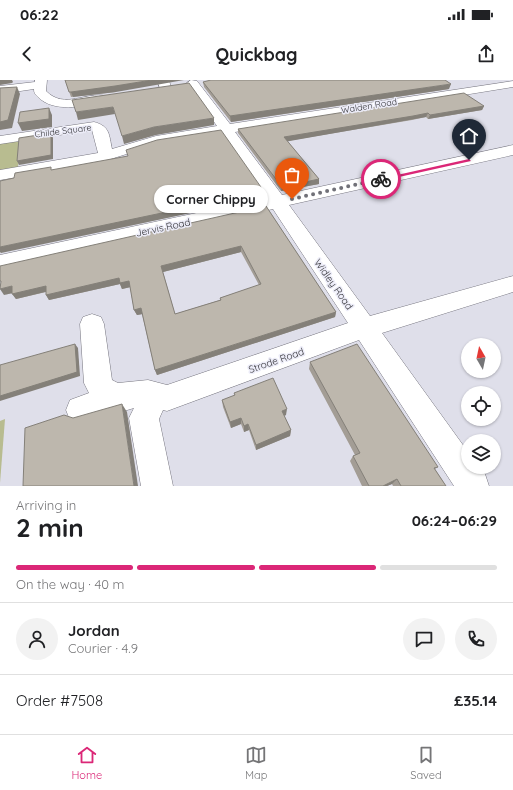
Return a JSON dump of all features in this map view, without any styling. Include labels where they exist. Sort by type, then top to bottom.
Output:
[{"type":"street","points":[[0,90],[40,82],[40,92],[44,98],[53,102],[85,102],[111,98]]},
{"type":"street","name":"Widley Road","points":[[164,84],[199,83],[225,128],[278,202],[474,486]]},
{"type":"street","points":[[152,91],[164,84]]},
{"type":"street","name":"Walden Road","points":[[225,128],[513,84]]},
{"type":"street","name":"Childe Square","points":[[0,140],[94,126],[100,130],[106,154]]},
{"type":"street","points":[[0,175],[95,159],[106,154],[156,140],[225,128]]},
{"type":"street","name":"Jervis Road","points":[[0,263],[513,150]]},
{"type":"street","name":"Strode Road","points":[[92,324],[98,382],[102,390],[111,396],[167,398],[365,328],[513,284]]},
{"type":"street","points":[[80,410],[142,396],[144,418],[157,486]]},
{"type":"green space","points":[[20,140],[18,168],[0,171],[0,143]]},
{"type":"green space","points":[[5,419],[0,483],[0,421]]},
{"type":"building","points":[[65,80],[152,80],[69,92]]},
{"type":"building","points":[[211,80],[445,80],[451,84],[230,116],[203,82]]},
{"type":"building","points":[[189,83],[214,118],[154,127],[122,136],[113,107],[76,112],[72,100]]},
{"type":"building","points":[[17,87],[8,120],[0,122],[0,88]]},
{"type":"building","points":[[464,93],[484,106],[430,115],[428,113],[284,137],[319,179],[282,187],[238,129]]},
{"type":"building","points":[[49,108],[49,119],[18,123],[20,112]]},
{"type":"building","points":[[221,130],[263,190],[256,191],[257,193],[0,247],[0,181],[14,178],[15,173],[51,167],[51,170],[128,156],[126,150],[157,140]]},
{"type":"building","points":[[51,133],[51,155],[17,161],[19,138]]},
{"type":"building","points":[[266,206],[336,312],[155,370],[141,308],[134,310],[129,281],[120,283],[119,278],[46,295],[46,286],[12,294],[12,286],[0,289],[0,266]],"holes":[[[241,246],[261,284],[220,298],[221,300],[175,314],[161,266]]]},
{"type":"building","points":[[75,344],[77,372],[0,396],[0,365]]},
{"type":"building","points":[[357,344],[438,467],[434,468],[446,486],[401,486],[397,479],[383,486],[369,486],[353,456],[360,453],[310,362]]},
{"type":"building","points":[[273,378],[287,409],[282,411],[291,430],[256,445],[248,424],[244,426],[241,418],[230,422],[222,400],[235,395],[234,393]]},
{"type":"building","points":[[122,404],[134,486],[23,486],[25,428],[64,415],[73,418]]},
{"type":"way so far","points":[[292,199],[381,179]]},
{"type":"place","name":"Corner Chippy","points":[[292,199]]},
{"type":"route","points":[[381,179],[469,160]]}]
